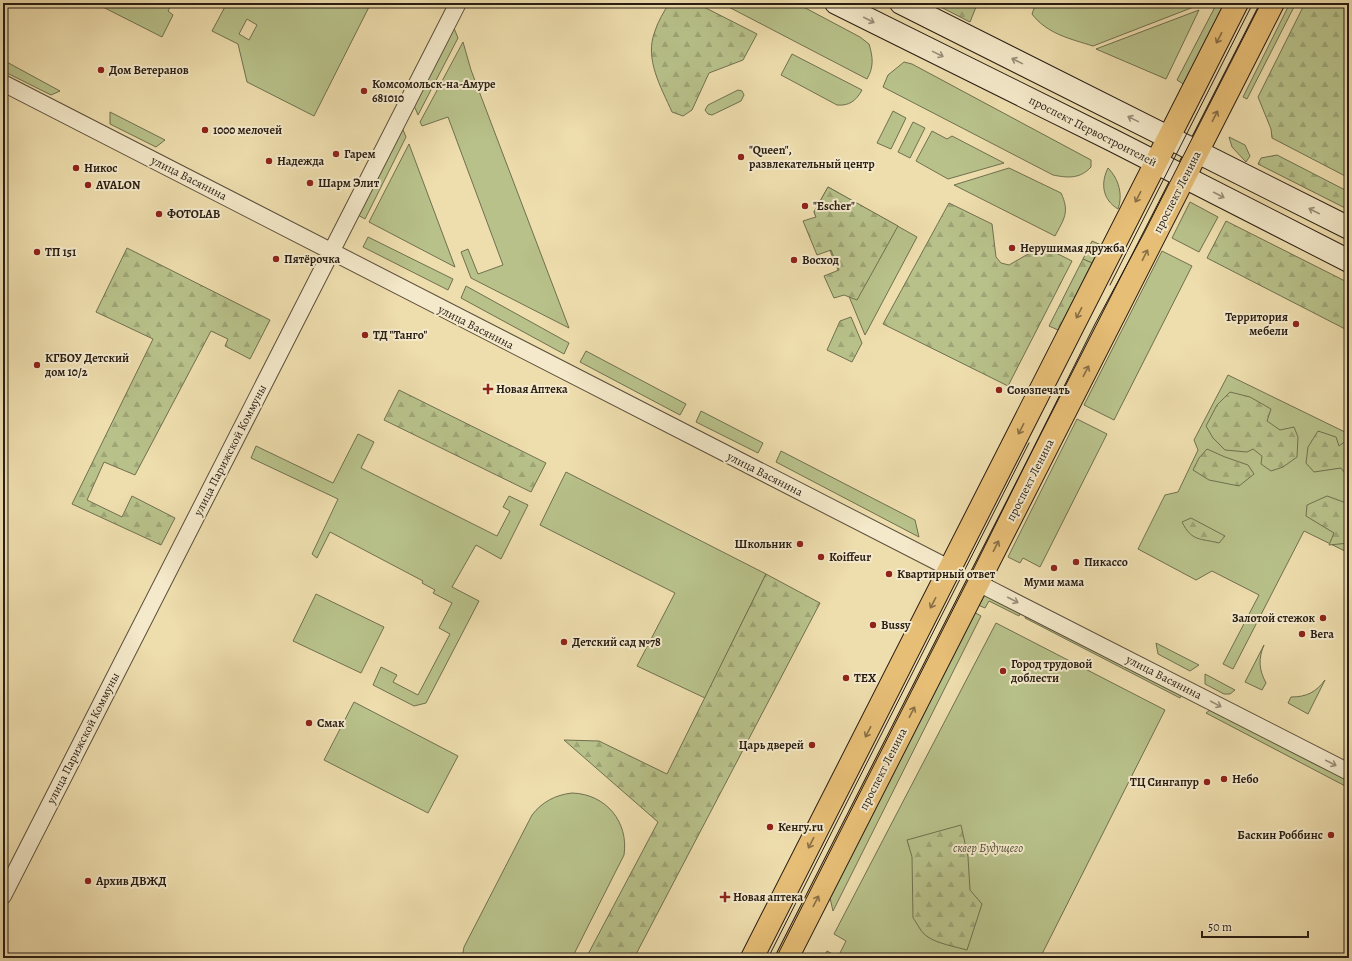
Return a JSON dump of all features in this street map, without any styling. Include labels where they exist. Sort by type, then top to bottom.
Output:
[{"type":"highway","points":[[752,958],[951,569],[1168,136],[1237,3]]},
{"type":"highway","name":"проспект Ленина","points":[[787,958],[1273,3]]},
{"type":"highway","points":[[951,569],[978,582]]},
{"type":"highway","points":[[829,808],[856,822]]},
{"type":"main road","name":"проспект Первостроителей","points":[[836,3],[1155,162],[1349,261]]},
{"type":"main road","points":[[903,37],[908,7],[1349,228]]},
{"type":"street","name":"улица Парижской Коммуны","points":[[3,896],[458,3]]},
{"type":"street","name":"улица Васянина","points":[[3,83],[951,569]]},
{"type":"street","name":"улица Васянина","points":[[978,582],[1349,772]]},
{"type":"green space","points":[[95,3],[172,3],[168,11],[173,15],[162,37]]},
{"type":"green space","points":[[227,3],[371,3],[314,116],[247,82],[238,44],[212,31]],"holes":[[[247,19],[257,25],[249,40],[239,34]]]},
{"type":"green space","points":[[669,3],[696,3],[757,34],[743,60],[709,73],[692,110],[683,116],[672,112],[655,73],[651,52],[652,41],[659,20]]},
{"type":"green space","points":[[721,3],[796,3],[860,37],[869,44],[872,62],[871,70],[867,79]]},
{"type":"green space","points":[[933,3],[969,3],[976,7],[970,22]]},
{"type":"green space","points":[[1036,3],[1204,3],[1093,46],[1060,35],[1038,21],[1032,14]]},
{"type":"green space","points":[[1217,3],[1227,3],[1185,85],[1177,80]]},
{"type":"green space","points":[[1290,3],[1296,3],[1247,99],[1243,97]]},
{"type":"green space","points":[[1305,3],[1349,3],[1349,178],[1272,138],[1271,129],[1258,97]]},
{"type":"green space","points":[[1199,10],[1166,79],[1096,49]]},
{"type":"green space","points":[[454,28],[458,38],[418,115],[413,103]]},
{"type":"green space","points":[[463,42],[471,70],[569,328],[471,278],[461,252],[468,249],[478,274],[503,265],[448,117],[422,126],[420,122]]},
{"type":"green space","points":[[792,54],[862,90],[849,104],[837,105],[781,75]]},
{"type":"green space","points":[[3,60],[60,91],[51,95],[3,71]]},
{"type":"green space","points":[[904,62],[912,64],[1091,160],[1091,167],[1083,174],[1074,177],[1053,175],[883,87],[888,75]]},
{"type":"green space","points":[[738,90],[742,91],[744,95],[741,101],[712,115],[708,114],[705,110],[708,105]]},
{"type":"green space","points":[[893,111],[906,118],[891,149],[877,143]]},
{"type":"green space","points":[[110,112],[165,140],[156,147],[110,124]]},
{"type":"green space","points":[[913,122],[925,128],[910,158],[898,152]]},
{"type":"green space","points":[[401,125],[406,137],[365,219],[356,214]]},
{"type":"green space","points":[[932,131],[947,139],[952,136],[1004,163],[948,179],[916,161]]},
{"type":"green space","points":[[1229,137],[1245,145],[1250,156],[1246,162],[1232,147]]},
{"type":"green space","points":[[409,144],[455,267],[369,222]]},
{"type":"green space","points":[[1277,155],[1349,192],[1349,210],[1258,164],[1261,158]]},
{"type":"green space","points":[[1009,168],[1061,193],[1065,205],[1065,215],[1055,236],[954,185]]},
{"type":"green space","points":[[1108,168],[1115,177],[1119,187],[1120,198],[1118,209],[1109,201],[1104,191],[1104,180]]},
{"type":"green space","points":[[828,187],[917,237],[865,335],[814,212]]},
{"type":"green space","points":[[828,187],[898,226],[857,300],[844,295],[834,298],[824,276],[839,270],[831,250],[817,255],[803,221],[816,217],[814,212]]},
{"type":"green space","points":[[1190,202],[1218,217],[1199,252],[1172,238]]},
{"type":"green space","points":[[949,203],[992,224],[996,257],[1001,263],[1009,265],[1042,246],[1072,261],[1008,386],[883,324]]},
{"type":"green space","points":[[1226,221],[1349,283],[1349,331],[1207,258]]},
{"type":"green space","points":[[368,237],[453,279],[448,290],[363,247]]},
{"type":"green space","points":[[1092,241],[1101,245],[1092,263],[1083,259]]},
{"type":"green space","points":[[127,248],[270,320],[250,359],[225,346],[228,339],[211,331],[135,475],[104,462],[87,500],[122,517],[132,496],[175,518],[161,545],[72,504],[153,339],[96,312]]},
{"type":"green space","points":[[1162,251],[1192,266],[1114,420],[1084,405]]},
{"type":"green space","points":[[1083,259],[1092,263],[1058,330],[1049,326]]},
{"type":"green space","points":[[466,286],[569,343],[564,354],[461,298]]},
{"type":"green space","points":[[851,317],[862,343],[852,362],[827,350],[840,321]]},
{"type":"green space","points":[[586,351],[686,404],[680,415],[580,362]]},
{"type":"green space","points":[[1228,375],[1349,434],[1349,553],[1304,531],[1233,669],[1223,664],[1259,595],[1212,571],[1196,580],[1138,549],[1165,495],[1178,492],[1198,450],[1194,440]]},
{"type":"green space","points":[[399,390],[546,463],[531,492],[384,420]]},
{"type":"green space","points":[[1230,392],[1250,397],[1271,409],[1267,421],[1280,430],[1294,427],[1298,437],[1297,457],[1283,467],[1271,471],[1261,464],[1262,456],[1253,449],[1247,452],[1225,450],[1213,438],[1206,426],[1217,405]]},
{"type":"green space","points":[[701,411],[763,443],[758,453],[696,422]]},
{"type":"green space","points":[[1077,419],[1107,434],[1040,567],[1023,558],[1020,563],[1008,557]]},
{"type":"green space","points":[[1318,431],[1336,437],[1339,446],[1346,441],[1349,443],[1349,478],[1341,468],[1314,472],[1306,463],[1308,447]]},
{"type":"green space","points":[[358,434],[374,442],[361,468],[497,536],[510,511],[503,507],[509,496],[528,505],[501,559],[476,545],[452,587],[479,601],[426,703],[414,706],[373,685],[381,667],[397,675],[393,682],[418,695],[450,634],[439,628],[452,603],[433,593],[435,590],[422,583],[423,581],[330,532],[317,558],[312,554],[338,499],[251,458],[256,446],[333,483]]},
{"type":"green space","points":[[1207,449],[1248,465],[1254,474],[1239,486],[1209,480],[1193,470],[1199,458]]},
{"type":"green space","points":[[781,451],[915,520],[919,537],[776,462]]},
{"type":"green space","points":[[566,472],[766,574],[705,698],[637,666],[675,593],[540,525]]},
{"type":"green space","points":[[1327,496],[1349,504],[1349,543],[1329,545],[1334,533],[1306,516],[1307,505]]},
{"type":"green space","points":[[1191,518],[1225,536],[1219,543],[1193,536],[1189,533],[1182,522]]},
{"type":"green space","points":[[766,574],[820,603],[634,958],[586,958],[658,822],[564,740],[599,741],[667,774]]},
{"type":"green space","points":[[316,594],[384,627],[361,673],[293,641]]},
{"type":"green space","points":[[985,594],[1022,610],[1019,616],[989,601],[985,608],[978,605]]},
{"type":"green space","points":[[1028,611],[1183,691],[1180,698],[1025,618]]},
{"type":"green space","points":[[974,612],[981,616],[833,911],[830,898]]},
{"type":"green space","name":"сквер Будущего","points":[[996,623],[1165,710],[1040,958],[823,958],[827,951],[838,957],[846,941],[834,934]]},
{"type":"green space","points":[[1156,643],[1199,665],[1190,671],[1158,654]]},
{"type":"green space","points":[[1264,645],[1260,664],[1266,683],[1262,690],[1245,682]]},
{"type":"green space","points":[[1205,674],[1235,690],[1230,694],[1224,694],[1205,684]]},
{"type":"green space","points":[[1325,680],[1308,714],[1288,703],[1291,697],[1306,695],[1315,691]]},
{"type":"green space","points":[[354,702],[458,756],[428,813],[324,760]]},
{"type":"green space","points":[[1214,707],[1349,778],[1349,788],[1206,713]]},
{"type":"green space","points":[[572,793],[595,798],[605,804],[619,821],[625,843],[624,855],[572,958],[462,958],[464,947],[532,815],[540,806],[549,800],[560,795]]},
{"type":"green space","points":[[961,825],[968,857],[970,890],[982,904],[967,950],[946,945],[925,935],[913,918],[912,857],[907,840]]},
{"type":"tram line","points":[[1110,285],[1253,3]]},
{"type":"tram line","points":[[776,958],[969,578],[1095,324],[1144,233],[1261,3]]},
{"type":"tram line","points":[[768,958],[1029,443]]},
{"type":"place","name":"Дом Ветеранов","points":[[101,70]]},
{"type":"place","name":"Комсомольск-на-Амуре 681010","points":[[364,91]]},
{"type":"place","name":"1000 мелочей","points":[[205,130]]},
{"type":"place","name":"Гарем","points":[[336,154]]},
{"type":"place","name":"\"Queen\", развлекательный центр","points":[[741,157]]},
{"type":"place","name":"Надежда","points":[[269,161]]},
{"type":"place","name":"Никос","points":[[76,168]]},
{"type":"place","name":"Шарм Элит","points":[[310,183]]},
{"type":"place","name":"AVALON","points":[[88,185]]},
{"type":"place","name":"\"Escher\"","points":[[805,206]]},
{"type":"place","name":"ФОТОLAB","points":[[159,214]]},
{"type":"place","name":"Нерушимая дружба","points":[[1012,248]]},
{"type":"place","name":"ТП 151","points":[[37,252]]},
{"type":"place","name":"Пятёрочка","points":[[276,259]]},
{"type":"place","name":"Восход","points":[[794,260]]},
{"type":"place","name":"Территория мебели","points":[[1296,324]]},
{"type":"place","name":"ТД \"Танго\"","points":[[365,335]]},
{"type":"place","name":"КГБОУ Детский дом 10/2","points":[[37,365]]},
{"type":"place","name":"Новая Аптека","points":[[488,389]]},
{"type":"place","name":"Союзпечать","points":[[999,390]]},
{"type":"place","name":"Школьник","points":[[800,544]]},
{"type":"place","name":"Koiffeur","points":[[821,557]]},
{"type":"place","name":"Пикассо","points":[[1076,562]]},
{"type":"place","name":"Муми мама","points":[[1054,568]]},
{"type":"place","name":"Квартирный ответ","points":[[889,574]]},
{"type":"place","name":"Залотой стежок","points":[[1323,618]]},
{"type":"place","name":"Bussy","points":[[873,625]]},
{"type":"place","name":"Вега","points":[[1302,634]]},
{"type":"place","name":"Детский сад №78","points":[[564,642]]},
{"type":"place","name":"Город трудовой доблести","points":[[1003,671]]},
{"type":"place","name":"TEX","points":[[846,678]]},
{"type":"place","name":"Смак","points":[[309,723]]},
{"type":"place","name":"Царь дверей","points":[[812,745]]},
{"type":"place","name":"Небо","points":[[1224,779]]},
{"type":"place","name":"ТЦ Сингапур","points":[[1207,782]]},
{"type":"place","name":"Кенгу.ru","points":[[770,827]]},
{"type":"place","name":"Баскин Роббинс","points":[[1331,835]]},
{"type":"place","name":"Архив ДВЖД","points":[[88,881]]},
{"type":"place","name":"Новая аптека","points":[[725,897]]}]
